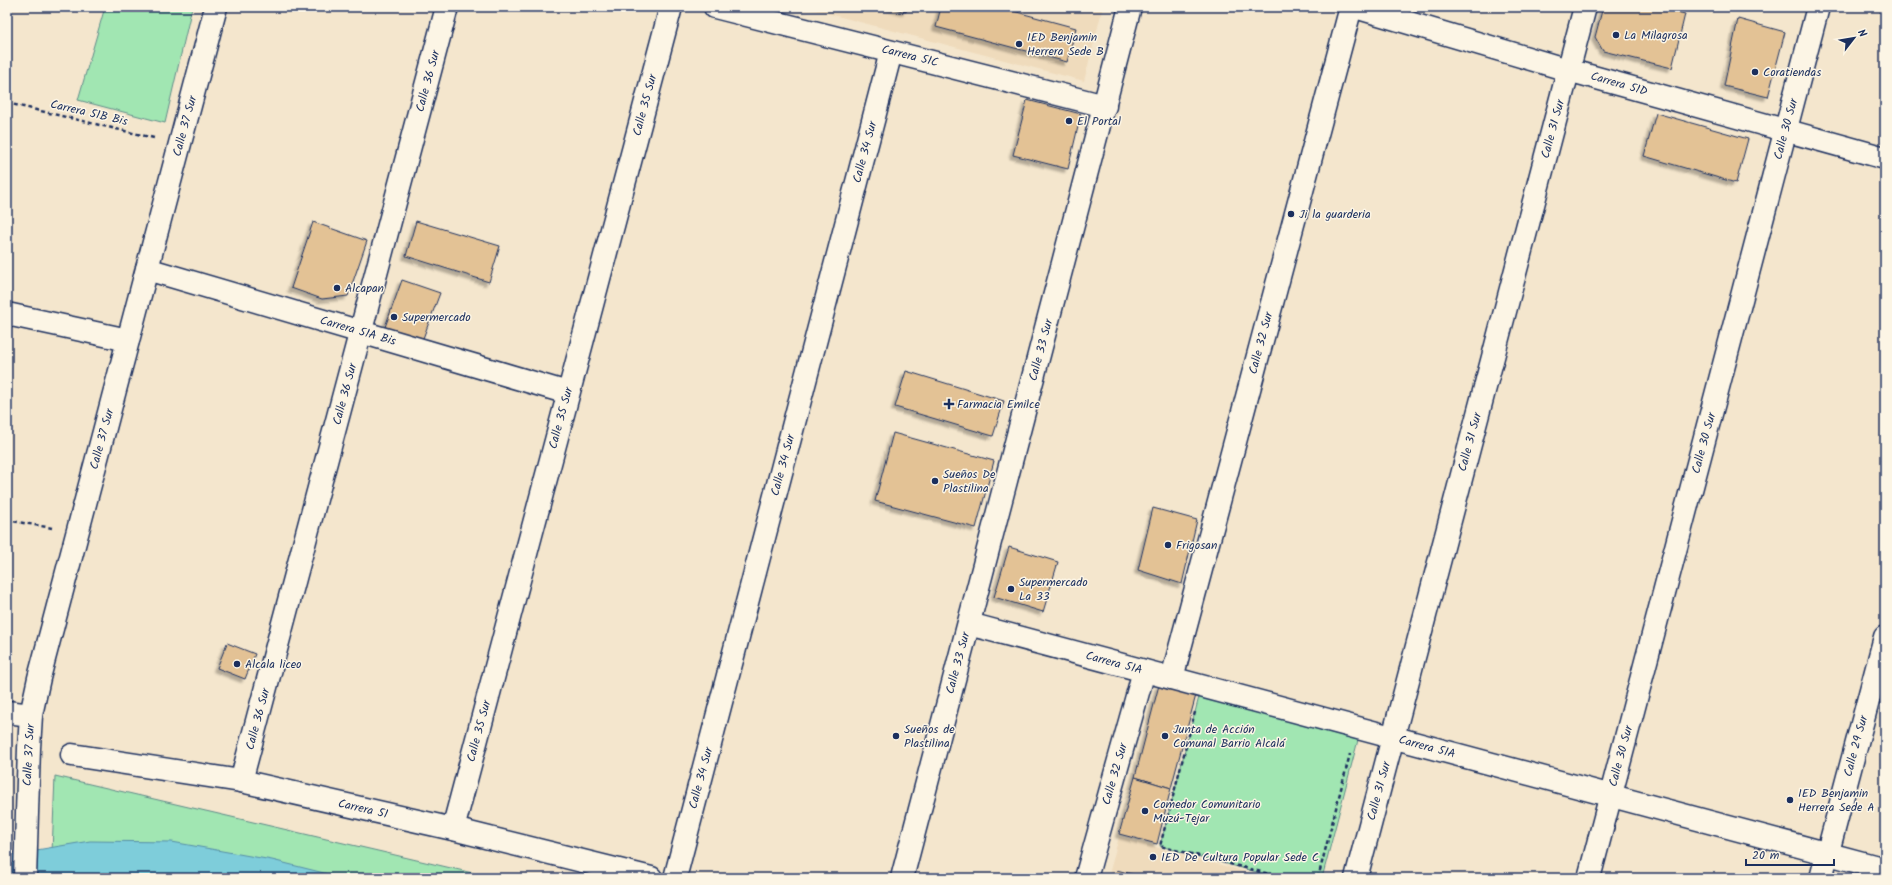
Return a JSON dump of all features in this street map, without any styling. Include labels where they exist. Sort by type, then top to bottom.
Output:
[{"type":"street","name":"Calle 37 Sur","points":[[25,878],[31,715],[50,635],[216,7]]},
{"type":"street","name":"Calle 36 Sur","points":[[241,781],[447,7]]},
{"type":"street","name":"Calle 35 Sur","points":[[453,830],[671,7]]},
{"type":"street","name":"Carrera 51C","points":[[715,7],[1105,106]]},
{"type":"street","name":"Calle 33 Sur","points":[[902,878],[1130,7]]},
{"type":"street","name":"Calle 32 Sur","points":[[1172,678],[1351,7]]},
{"type":"street","name":"Carrera 51D","points":[[1355,7],[1568,70],[1885,158]]},
{"type":"street","name":"Calle 31 Sur","points":[[1356,878],[1585,7]]},
{"type":"street","name":"Calle 30 Sur","points":[[1589,878],[1818,7]]},
{"type":"street","name":"Calle 34 Sur","points":[[675,878],[891,52]]},
{"type":"street","name":"Carrera 51A Bis","points":[[147,269],[568,393]]},
{"type":"street","points":[[7,314],[128,340]]},
{"type":"street","name":"Carrera 51A","points":[[968,624],[1885,869]]},
{"type":"street","name":"Calle 29 Sur","points":[[1821,878],[1885,637]]},
{"type":"street","name":"Calle 32 Sur","points":[[1086,878],[1144,671]]},
{"type":"street","points":[[7,712],[31,715]]},
{"type":"street","name":"Carrera 51","points":[[72,755],[241,781],[652,878]]},
{"type":"path","name":"Carrera 51B Bis","points":[[7,103],[159,139]]},
{"type":"path","points":[[7,520],[60,529]]},
{"type":"path","points":[[1196,708],[1160,846],[1285,878]]},
{"type":"path","points":[[1195,713],[1203,715]]},
{"type":"path","points":[[1318,878],[1351,755],[1344,753]]},
{"type":"shaded area","name":"IED Benjamin Herrera Sede B","points":[[803,7],[1103,7],[1084,81]]},
{"type":"shaded area","name":"IED De Cultura Popular Sede C","points":[[1119,837],[1268,878],[1108,878]]},
{"type":"green space","points":[[105,7],[192,7],[165,123],[78,100]]},
{"type":"green space","points":[[1199,697],[1358,740],[1322,878],[1279,878],[1160,846]]},
{"type":"green space","points":[[55,776],[494,878],[51,878]]},
{"type":"water","points":[[90,841],[172,842],[272,860],[344,878],[7,878],[7,855]]},
{"type":"building","points":[[888,7],[907,7],[906,12]]},
{"type":"building","points":[[941,7],[998,7],[1076,28],[1067,62],[936,27]]},
{"type":"building","points":[[1603,7],[1657,7],[1685,14],[1672,68],[1603,51],[1595,37]]},
{"type":"building","points":[[1738,19],[1785,32],[1768,97],[1724,86]]},
{"type":"building","points":[[1027,100],[1081,114],[1068,169],[1013,155]]},
{"type":"building","points":[[1656,113],[1748,139],[1736,183],[1644,156]]},
{"type":"building","points":[[416,221],[500,246],[489,282],[406,256]]},
{"type":"building","points":[[313,222],[367,241],[348,296],[322,299],[291,288]]},
{"type":"building","points":[[402,280],[440,293],[422,341],[385,327]]},
{"type":"building","name":"Farmacia Emilce","points":[[906,371],[1004,401],[993,436],[895,407]]},
{"type":"building","name":"Sueños De Plastilina","points":[[893,433],[994,461],[976,528],[875,501]]},
{"type":"building","name":"Frigosan","points":[[1153,508],[1197,520],[1182,584],[1138,570]]},
{"type":"building","points":[[1009,547],[1058,562],[1043,612],[994,597]]},
{"type":"building","points":[[227,643],[255,654],[245,679],[217,668]]},
{"type":"building","name":"Junta de Acción Comunal Barrio Alcalá","points":[[1159,685],[1196,695],[1171,788],[1135,777]]},
{"type":"building","name":"Comedor Comunitario Muzú-Tejar","points":[[1135,777],[1171,788],[1157,844],[1119,834]]},
{"type":"building","points":[[1117,870],[1145,878],[1114,878]]},
{"type":"place","name":"La Milagrosa","points":[[1616,35]]},
{"type":"place","name":"IED Benjamin Herrera Sede B","points":[[1019,44]]},
{"type":"place","name":"Coratiendas","points":[[1755,72]]},
{"type":"place","name":"El Portal","points":[[1069,121]]},
{"type":"place","name":"Ji la guarderia","points":[[1291,214]]},
{"type":"place","name":"Alcapan","points":[[337,288]]},
{"type":"place","name":"Supermercado","points":[[394,317]]},
{"type":"place","name":"Farmacia Emilce","points":[[949,404]]},
{"type":"place","name":"Sueños De Plastilina","points":[[935,481]]},
{"type":"place","name":"Frigosan","points":[[1168,545]]},
{"type":"place","name":"Supermercado La 33","points":[[1011,589]]},
{"type":"place","name":"Alcala liceo","points":[[237,664]]},
{"type":"place","name":"Sueños de Plastilina","points":[[896,736]]},
{"type":"place","name":"Junta de Acción Comunal Barrio Alcalá","points":[[1165,736]]},
{"type":"place","name":"IED Benjamin Herrera Sede A","points":[[1790,800]]},
{"type":"place","name":"Comedor Comunitario Muzú-Tejar","points":[[1145,811]]},
{"type":"place","name":"IED De Cultura Popular Sede C","points":[[1153,857]]}]
